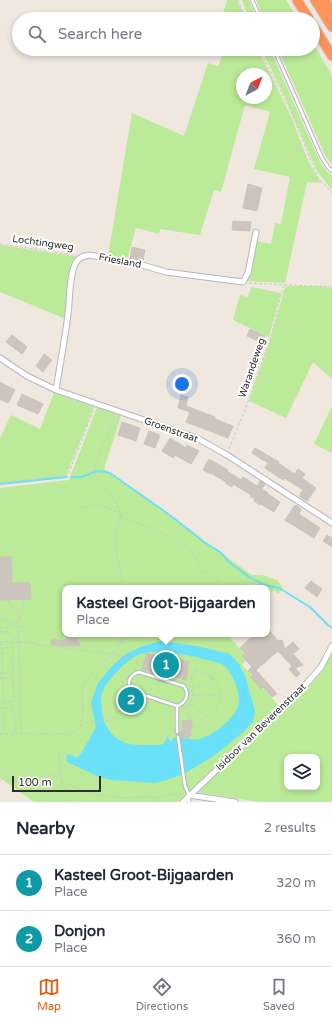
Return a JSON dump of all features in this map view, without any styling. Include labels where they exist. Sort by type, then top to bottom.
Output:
[{"type":"highway","points":[[297,0],[305,12]]},
{"type":"highway","points":[[315,0],[332,27]]},
{"type":"highway","points":[[325,0],[332,12]]},
{"type":"highway","points":[[320,37],[332,56]]},
{"type":"street","points":[[243,282],[248,273],[256,232]]},
{"type":"street","name":"Friesland","points":[[83,256],[89,255],[166,272],[243,282]]},
{"type":"street","points":[[56,390],[66,334],[72,276],[76,261],[83,256]]},
{"type":"street","name":"Groenstraat","points":[[0,358],[27,376],[56,390],[197,438],[227,455],[332,523]]},
{"type":"street","name":"Isidoor van Beverenstraat","points":[[183,802],[188,793],[308,682],[321,667],[332,646]]},
{"type":"street","points":[[188,793],[235,802]]},
{"type":"lane","points":[[252,0],[257,12]]},
{"type":"lane","points":[[277,56],[322,158],[332,171]]},
{"type":"lane","points":[[139,672],[184,686],[187,695],[184,702],[177,706],[132,691],[129,687],[128,684],[130,678],[139,672]]},
{"type":"lane","points":[[177,706],[177,732]]},
{"type":"lane","points":[[178,738],[185,786],[188,793],[189,802]]},
{"type":"path","points":[[238,0],[243,12]]},
{"type":"path","points":[[263,56],[290,109],[318,176],[332,193]]},
{"type":"path","points":[[290,109],[299,105]]},
{"type":"path","name":"Lochtingweg","points":[[0,244],[83,256]]},
{"type":"path","points":[[243,282],[332,287]]},
{"type":"path","name":"Warandeweg","points":[[227,455],[248,402],[270,336],[284,284]]},
{"type":"path","points":[[0,483],[68,475],[97,404]]},
{"type":"path","points":[[117,410],[97,462],[95,475],[117,504],[121,516],[116,532],[116,544],[124,585]]},
{"type":"path","points":[[80,508],[88,505],[105,506],[121,516],[168,536],[177,544],[181,544],[189,549],[195,555],[201,570],[215,576],[218,585]]},
{"type":"path","points":[[8,601],[20,617],[25,634],[33,643]]},
{"type":"path","points":[[21,733],[18,618],[20,617],[24,601]]},
{"type":"path","points":[[0,618],[18,624]]},
{"type":"path","points":[[0,628],[6,628],[18,624]]},
{"type":"path","points":[[0,632],[6,632],[18,642]]},
{"type":"path","points":[[80,727],[83,715],[83,687],[89,677],[113,654],[123,637]]},
{"type":"path","points":[[120,643],[131,637]]},
{"type":"path","points":[[4,734],[1,642],[33,643],[113,654],[138,661],[134,674]]},
{"type":"path","points":[[0,673],[13,673],[12,648],[1,648]]},
{"type":"path","points":[[195,670],[212,676],[214,679],[221,695],[220,705],[217,707],[216,711],[217,714],[211,720],[196,728],[185,708],[190,704],[193,695],[192,689],[194,684],[190,682],[195,670]]},
{"type":"path","points":[[0,678],[13,678],[14,702],[0,703]]},
{"type":"path","points":[[192,689],[214,679]]},
{"type":"path","points":[[71,802],[67,797],[61,778],[59,757],[60,749],[71,734],[80,727],[92,721],[111,720],[115,718],[117,711],[113,704],[113,695],[120,690],[129,687]]},
{"type":"path","points":[[187,695],[221,695]]},
{"type":"path","points":[[190,704],[211,720]]},
{"type":"path","points":[[0,708],[14,708],[15,734]]},
{"type":"path","points":[[0,734],[71,734]]},
{"type":"path","points":[[0,773],[13,780],[32,782],[49,774],[61,778],[82,791],[93,794],[120,797],[130,798],[151,796],[158,798],[188,793]]},
{"type":"path","points":[[0,781],[4,776]]},
{"type":"path","points":[[156,802],[158,798]]},
{"type":"green space","points":[[227,0],[237,0],[242,12],[224,12]]},
{"type":"green space","points":[[242,0],[249,0],[254,12],[246,12]]},
{"type":"green space","points":[[256,0],[286,0],[294,12],[261,12]]},
{"type":"green space","points":[[320,55],[332,75],[332,165],[325,155],[281,56]]},
{"type":"green space","points":[[222,56],[261,56],[267,68],[236,68],[236,104],[272,104],[272,77],[290,114],[309,163],[321,183],[307,182],[285,283],[246,281],[255,241],[271,244],[275,223],[281,224],[290,177],[254,169],[270,112],[245,105],[221,192],[214,190],[200,235],[160,229],[159,234],[136,228],[127,260],[108,257],[132,113],[184,136],[208,63],[218,66]]},
{"type":"green space","points":[[264,56],[273,56],[321,164],[332,177],[332,190],[317,171],[272,71],[272,68],[270,68]]},
{"type":"green space","points":[[0,245],[79,257],[76,260],[66,319],[0,292]]},
{"type":"green space","points":[[318,286],[332,288],[332,379],[313,362],[286,418],[249,401],[271,337],[285,287]]},
{"type":"green space","points":[[251,287],[281,293],[269,337],[233,320],[240,295],[248,297]]},
{"type":"green space","points":[[54,393],[94,407],[66,476],[0,485],[0,438],[11,415],[40,429]]},
{"type":"green space","points":[[332,406],[332,453],[314,444]]},
{"type":"green space","points":[[97,407],[121,416],[104,469],[252,575],[262,575],[277,580],[283,588],[278,594],[274,590],[270,592],[270,585],[250,584],[62,585],[62,637],[230,637],[248,658],[242,665],[279,706],[178,802],[34,802],[0,778],[0,488],[69,480]]},
{"type":"green space","points":[[332,653],[332,802],[259,802],[197,792],[300,696],[322,672]]},
{"type":"water","points":[[161,641],[197,646],[230,654],[239,664],[245,676],[255,711],[252,723],[215,755],[189,771],[156,783],[111,780],[97,776],[67,762],[66,757],[68,754],[77,758],[82,752],[96,727],[91,703],[98,683],[113,665],[126,654],[143,646]],"holes":[[[142,653],[173,653],[222,664],[230,673],[238,692],[238,706],[233,715],[222,726],[208,736],[201,738],[184,739],[182,737],[173,738],[171,741],[169,740],[168,736],[165,742],[160,745],[131,744],[119,740],[107,727],[102,713],[101,698],[105,686],[115,673],[133,657]]]},
{"type":"building","points":[[248,184],[262,188],[257,211],[243,208]]},
{"type":"building","points":[[233,221],[251,222],[250,231],[232,230]]},
{"type":"building","points":[[132,247],[145,250],[143,261],[130,258]]},
{"type":"building","points":[[250,329],[265,336],[262,343],[247,336]]},
{"type":"building","points":[[12,335],[27,347],[22,354],[6,342]]},
{"type":"building","points":[[44,354],[52,360],[43,372],[36,366]]},
{"type":"building","points":[[0,382],[15,390],[8,403],[0,399]]},
{"type":"building","points":[[22,394],[43,404],[38,414],[17,405]]},
{"type":"building","points":[[181,395],[188,397],[186,406],[215,417],[215,419],[233,426],[228,438],[186,422],[190,412],[178,408]]},
{"type":"building","points":[[122,422],[140,428],[136,441],[118,435]]},
{"type":"building","points":[[149,431],[160,435],[155,448],[144,444]]},
{"type":"building","points":[[170,438],[186,448],[187,445],[199,451],[191,464],[175,455],[173,458],[162,451]]},
{"type":"building","points":[[255,448],[279,462],[278,463],[295,474],[298,469],[305,474],[302,478],[316,488],[307,501],[299,496],[303,490],[284,478],[283,480],[265,468],[268,463],[252,453]]},
{"type":"building","points":[[209,459],[228,470],[227,471],[241,480],[243,477],[257,486],[260,481],[265,484],[262,489],[280,502],[274,512],[254,501],[255,499],[250,496],[251,495],[233,484],[232,487],[211,473],[203,470]]},
{"type":"building","points":[[295,505],[301,509],[299,514],[320,528],[314,538],[285,520]]},
{"type":"building","points":[[327,535],[332,538],[332,547],[323,541]]},
{"type":"building","points":[[0,557],[11,557],[12,583],[30,583],[31,599],[0,600]]},
{"type":"building","points":[[311,581],[322,589],[317,597],[305,588]]},
{"type":"building","points":[[270,632],[278,641],[282,640],[285,649],[293,642],[299,649],[293,654],[303,665],[295,668],[300,674],[296,677],[289,669],[292,666],[278,651],[256,670],[277,694],[272,697],[263,687],[261,689],[251,677],[253,675],[248,671],[252,667],[242,656],[245,653],[240,648],[252,637],[270,637]]},
{"type":"building","points":[[67,637],[71,637],[78,639],[77,642],[80,643],[79,646],[51,644],[52,639],[67,641]]},
{"type":"building","points":[[147,653],[159,657],[160,654],[175,660],[176,658],[189,662],[186,680],[154,670],[154,672],[142,669]]},
{"type":"building","points":[[127,694],[136,696],[135,705],[125,703]]},
{"type":"building","points":[[191,720],[191,736],[184,739],[178,734],[180,731],[183,731],[182,721]]},
{"type":"waterway","points":[[71,477],[82,477],[100,471],[110,473],[164,511],[204,542],[220,552],[229,562],[249,577],[265,585]]},
{"type":"waterway","points":[[0,484],[67,477]]},
{"type":"waterway","points":[[270,586],[279,588],[310,607],[332,628]]},
{"type":"place","name":"Kasteel Groot-Bijgaarden","points":[[166,665]]},
{"type":"place","name":"Donjon","points":[[131,700]]}]
